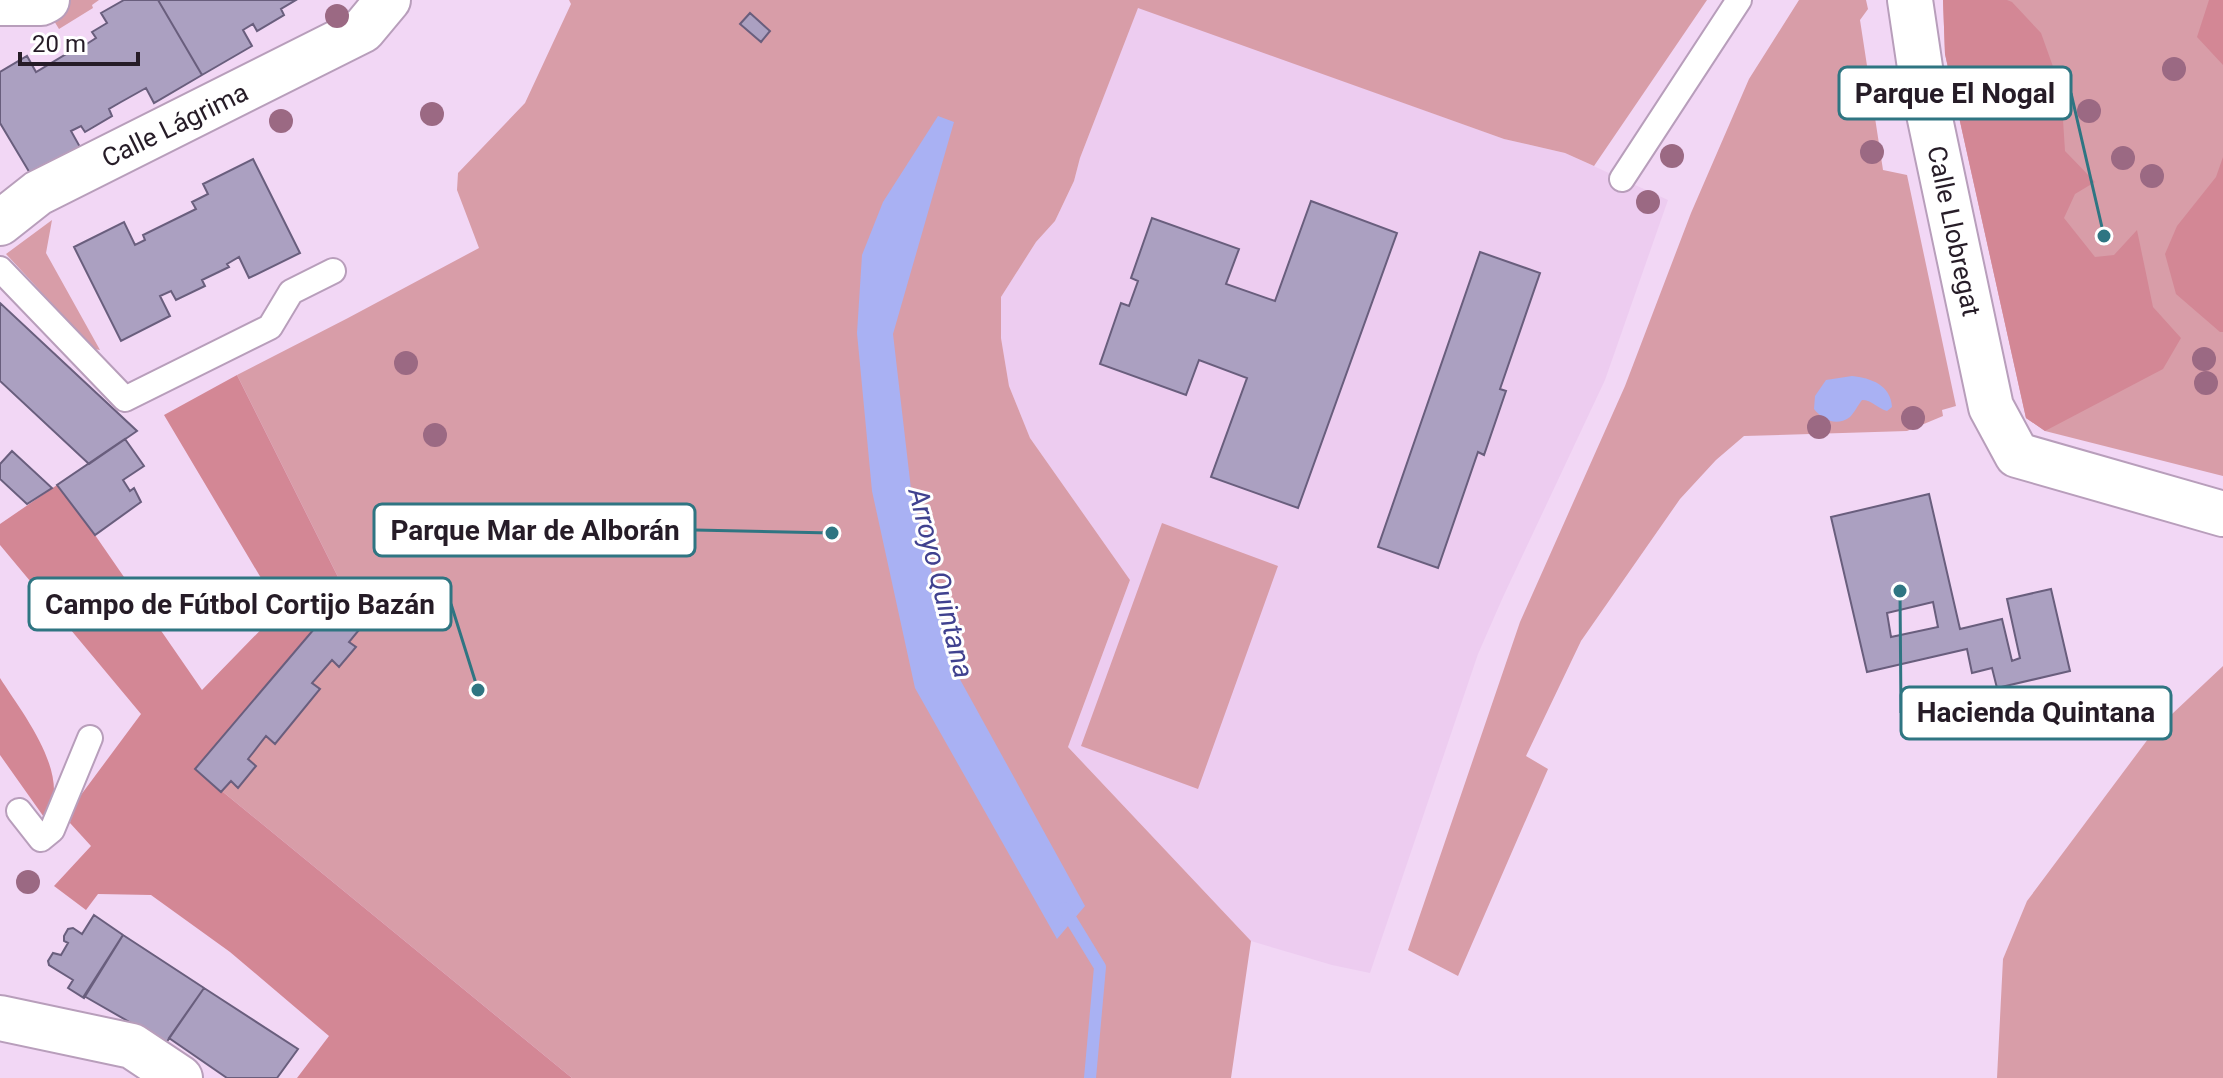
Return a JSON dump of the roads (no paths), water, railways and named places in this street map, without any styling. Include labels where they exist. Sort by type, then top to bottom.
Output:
[{"type":"street","points":[[0,3],[41,3],[47,0]]},
{"type":"street","name":"Calle Lágrima","points":[[0,223],[38,193],[363,30],[388,0]]},
{"type":"street","name":"Calle Llobregat","points":[[1910,0],[1922,81],[1991,407],[2017,455],[2223,514]]},
{"type":"street","points":[[0,1018],[132,1046],[180,1078]]},
{"type":"lane","points":[[1622,179],[1739,0]]},
{"type":"lane","points":[[0,269],[125,399],[270,327],[291,292],[333,271]]},
{"type":"lane","points":[[19,811],[41,839],[52,830],[90,738]]},
{"type":"water","points":[[938,116],[954,122],[893,334],[911,489],[957,674],[1085,906],[1057,939],[915,688],[872,491],[857,333],[862,255],[883,202]]},
{"type":"water","points":[[1852,376],[1879,384],[1888,393],[1892,407],[1887,411],[1862,400],[1852,415],[1840,422],[1821,416],[1814,409],[1815,396],[1826,380]]},
{"type":"waterway","name":"Arroyo Quintana","points":[[1064,908],[1100,967],[1090,1078]]},
{"type":"place","name":"Parque El Nogal","points":[[2104,236]]},
{"type":"place","name":"Parque Mar de Alborán","points":[[832,533]]},
{"type":"place","name":"Hacienda Quintana","points":[[1900,591]]},
{"type":"place","name":"Campo de Fútbol Cortijo Bazán","points":[[478,690]]}]
